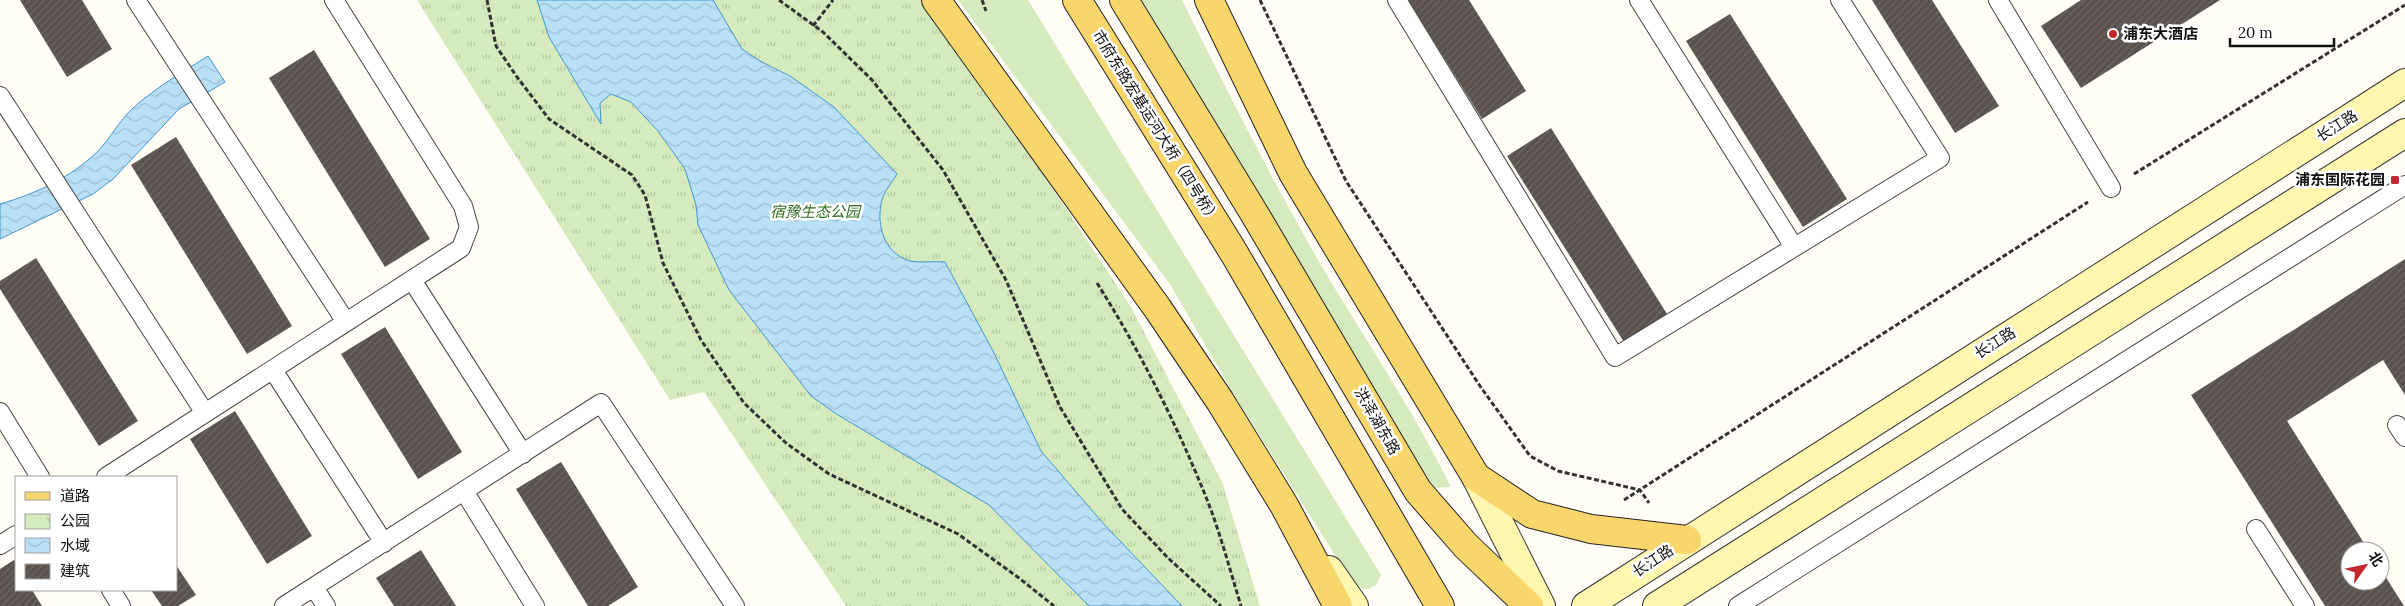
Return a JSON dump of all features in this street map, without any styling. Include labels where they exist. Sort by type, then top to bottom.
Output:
[{"type":"main road","points":[[936,0],[1158,309],[1220,401],[1284,505],[1338,606]]},
{"type":"main road","name":"市府东路宏基运河大桥（四号桥）","points":[[1077,0],[1234,253],[1440,606]]},
{"type":"main road","name":"洪泽湖东路","points":[[1124,0],[1254,213],[1418,492],[1466,546],[1529,606]]},
{"type":"main road","points":[[1209,0],[1293,173],[1476,477],[1532,514],[1591,529],[1687,540]]},
{"type":"street","name":"长江路","points":[[1586,606],[2405,82]]},
{"type":"street","points":[[1657,606],[2405,133]]},
{"type":"street","points":[[1476,477],[1541,606]]},
{"type":"street","points":[[1284,505],[1354,606]]},
{"type":"lane","points":[[136,0],[346,322]]},
{"type":"lane","points":[[108,476],[461,248],[469,227],[463,206],[334,0]]},
{"type":"lane","points":[[1397,0],[1616,357],[1940,158],[1840,0]]},
{"type":"lane","points":[[1639,0],[1794,247]]},
{"type":"lane","points":[[1998,0],[2111,188]]},
{"type":"lane","points":[[0,96],[205,413]]},
{"type":"lane","points":[[1738,606],[2405,185]]},
{"type":"lane","points":[[412,280],[523,454]]},
{"type":"lane","points":[[273,370],[384,543]]},
{"type":"lane","points":[[284,606],[601,403],[735,606]]},
{"type":"lane","points":[[0,412],[39,476]]},
{"type":"lane","points":[[464,491],[535,606]]},
{"type":"lane","points":[[2256,529],[2305,606]]},
{"type":"lane","points":[[0,545],[15,536]]},
{"type":"lane","points":[[314,587],[326,606]]},
{"type":"lane","points":[[112,591],[121,606]]},
{"type":"path","points":[[487,0],[496,46],[517,78],[549,119],[632,175],[645,195],[663,262],[701,340],[744,403],[786,443],[829,474],[958,534],[1054,606]]},
{"type":"path","points":[[813,26],[833,0]]},
{"type":"path","points":[[1260,0],[1346,181],[1480,386],[1530,456],[1558,471],[1640,490],[2111,188],[2405,5]]},
{"type":"path","points":[[779,1],[823,32],[872,80],[943,170],[1006,280],[1060,407],[1122,509],[1168,558],[1221,606]]},
{"type":"path","points":[[1094,277],[1130,336],[1184,445],[1207,499],[1241,606]]},
{"type":"green space","name":"宿豫生态公园","points":[[417,0],[922,0],[962,51],[1131,307],[1222,482],[1260,606],[846,606],[704,392],[670,400]]},
{"type":"green space","points":[[958,0],[1028,0],[1381,575],[1376,585],[1366,590],[1353,584],[1233,393],[1170,284]]},
{"type":"green space","points":[[1142,0],[1182,0],[1299,226],[1420,428],[1451,487],[1427,488]]},
{"type":"water","points":[[537,0],[713,0],[742,49],[760,61],[790,76],[834,107],[897,174],[884,194],[881,206],[881,225],[887,243],[900,257],[910,261],[945,262],[993,351],[1041,451],[1102,522],[1182,606],[1089,606],[989,505],[838,415],[811,396],[729,290],[698,225],[696,205],[685,169],[658,131],[631,102],[611,94],[600,103],[601,124],[549,37]]},
{"type":"water","points":[[208,56],[225,82],[179,109],[113,179],[93,194],[0,239],[0,204],[39,190],[75,170],[97,152],[128,113],[150,94]]},
{"type":"building","points":[[20,0],[82,0],[112,49],[67,77]]},
{"type":"building","points":[[1408,0],[1469,0],[1526,91],[1482,119]]},
{"type":"building","points":[[1872,0],[1932,0],[1999,106],[1955,133]]},
{"type":"building","points":[[2081,0],[2220,0],[2081,88],[2041,26]]},
{"type":"building","points":[[1730,14],[1847,199],[1803,227],[1686,41]]},
{"type":"building","points":[[314,50],[430,239],[385,267],[269,78]]},
{"type":"building","points":[[1551,128],[1667,314],[1624,342],[1507,156]]},
{"type":"building","points":[[176,137],[292,326],[247,354],[131,165]]},
{"type":"building","points":[[36,258],[138,421],[99,446],[0,289],[0,281]]},
{"type":"building","points":[[2405,259],[2405,395],[2383,360],[2287,421],[2363,541],[2340,541],[2340,591],[2390,591],[2390,584],[2404,606],[2325,606],[2191,395]]},
{"type":"building","points":[[385,327],[462,452],[418,479],[341,354]]},
{"type":"building","points":[[235,411],[312,536],[267,564],[190,439]]},
{"type":"building","points":[[561,462],[638,587],[608,606],[588,606],[516,489]]},
{"type":"building","points":[[421,550],[456,606],[394,606],[376,578]]},
{"type":"building","points":[[14,560],[15,591],[33,591],[42,606],[0,606],[0,569]]},
{"type":"building","points":[[178,568],[196,595],[178,606],[162,606],[152,591],[178,591]]},
{"type":"place","name":"浦东大酒店","points":[[2113,34]]},
{"type":"place","name":"浦东国际花园","points":[[2395,180]]}]
